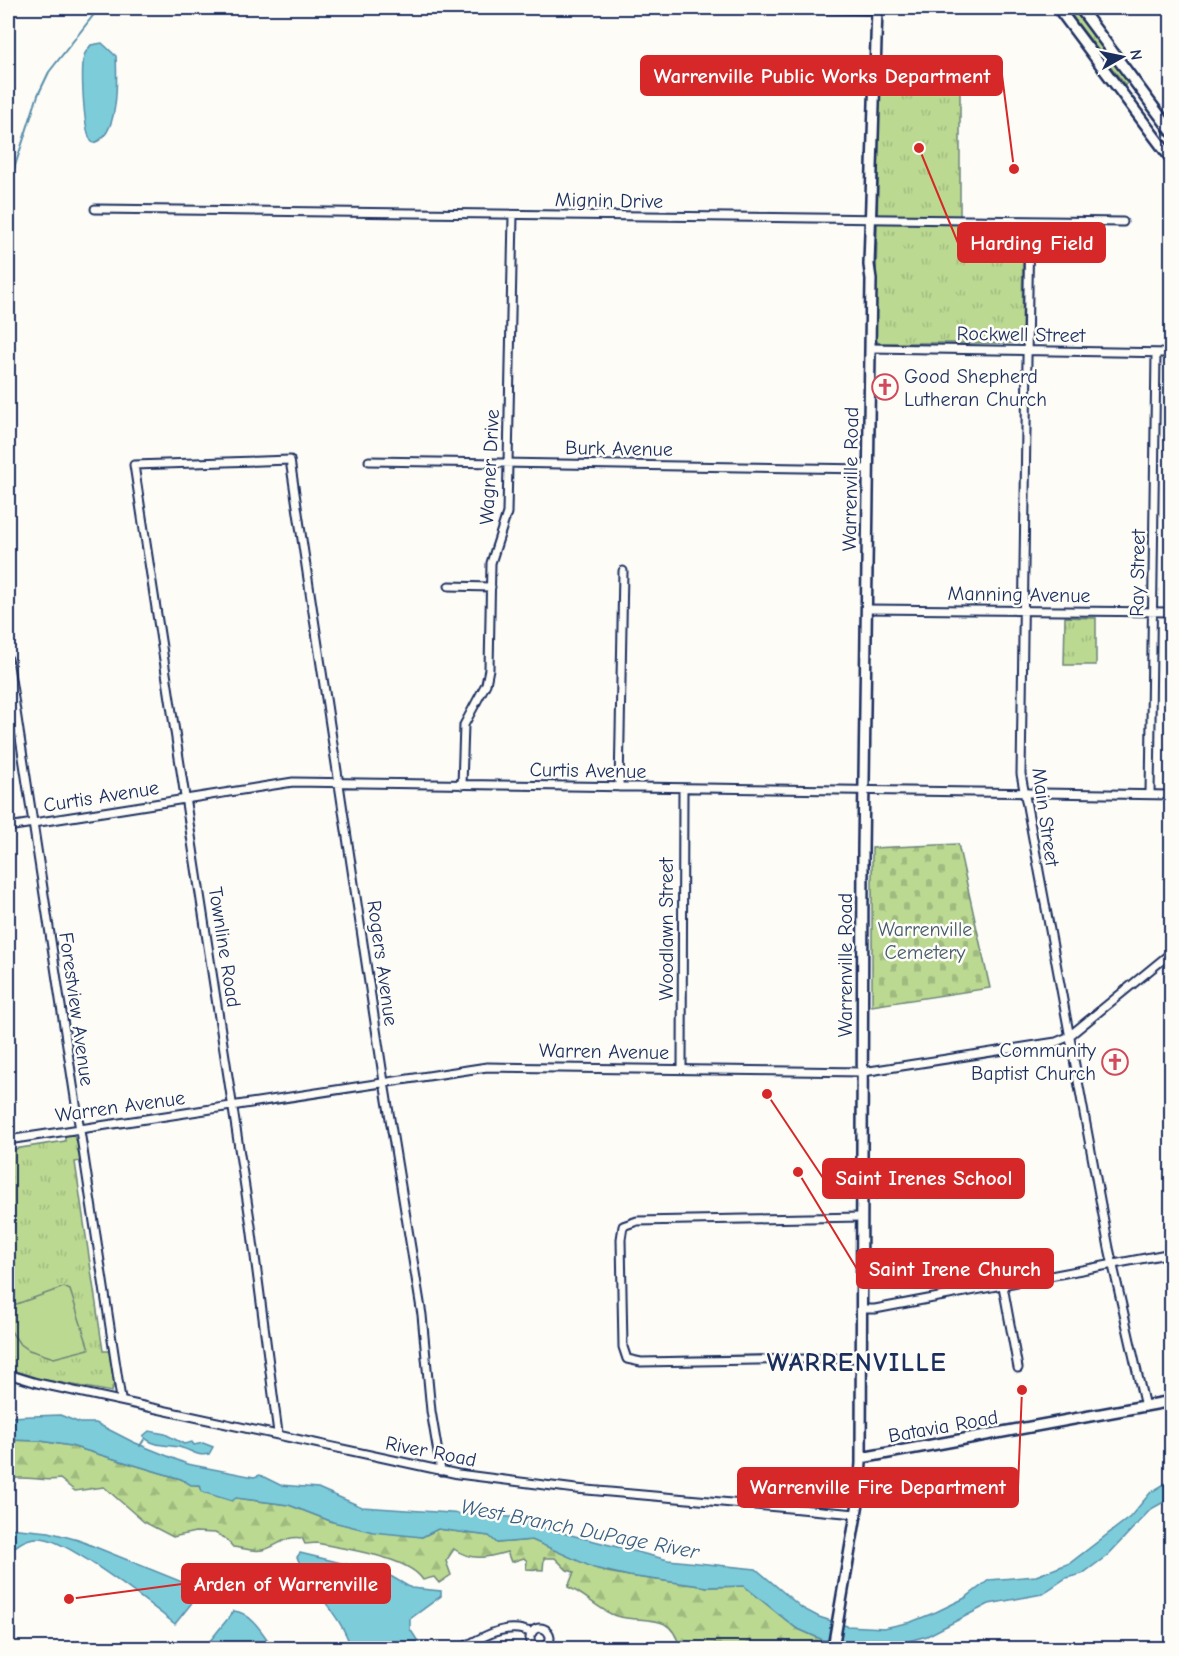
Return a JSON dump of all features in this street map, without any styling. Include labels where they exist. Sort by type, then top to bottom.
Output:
[{"type":"main road","points":[[1058,8],[1172,160]]},
{"type":"main road","points":[[1080,8],[1172,132]]},
{"type":"main road","name":"Warrenville Road","points":[[833,1648],[856,1514],[861,1458],[866,609],[877,9]]},
{"type":"main road","name":"Batavia Road","points":[[861,1458],[1172,1401]]},
{"type":"street","points":[[783,8],[877,9]]},
{"type":"street","name":"Mignin Drive","points":[[95,209],[1123,222]]},
{"type":"street","name":"Wagner Drive","points":[[462,785],[464,725],[486,684],[489,669],[493,555],[506,521],[513,215]]},
{"type":"street","name":"Main Street","points":[[1029,221],[1021,774],[1109,1248],[1145,1407]]},
{"type":"street","name":"Rockwell Street","points":[[870,348],[1172,353]]},
{"type":"street","name":"Ray Street","points":[[1150,794],[1156,353]]},
{"type":"street","name":"Townline Road","points":[[278,1433],[232,1106],[134,465],[290,460]]},
{"type":"street","name":"Rogers Avenue","points":[[290,460],[384,1082],[422,1315],[431,1411],[441,1471]]},
{"type":"street","name":"Burk Avenue","points":[[369,461],[868,469]]},
{"type":"street","points":[[619,787],[623,572]]},
{"type":"street","points":[[449,586],[491,587]]},
{"type":"street","name":"Manning Avenue","points":[[866,609],[1172,612]]},
{"type":"street","name":"Forestview Avenue","points":[[8,659],[121,1399]]},
{"type":"street","name":"Curtis Avenue","points":[[8,827],[293,783],[1172,795]]},
{"type":"street","name":"Woodlawn Street","points":[[682,1069],[683,788]]},
{"type":"street","name":"Warren Avenue","points":[[8,1140],[487,1066],[862,1072],[1056,1042],[1068,1037],[1172,952]]},
{"type":"street","points":[[862,1196],[1007,1171]]},
{"type":"street","points":[[860,1358],[641,1362],[627,1359],[623,1334],[621,1239],[623,1226],[633,1221],[862,1217]]},
{"type":"street","points":[[861,1309],[875,1309],[1003,1286],[1172,1253]]},
{"type":"street","points":[[1003,1286],[1018,1368]]},
{"type":"street","name":"River Road","points":[[8,1374],[37,1383],[278,1433],[441,1471],[576,1489],[856,1514]]},
{"type":"street","points":[[462,1648],[502,1630],[514,1629],[531,1633]]},
{"type":"green space","points":[[1066,8],[1075,8],[1129,81],[1125,85]]},
{"type":"green space","points":[[880,69],[960,71],[960,224],[1020,226],[1023,233],[1022,339],[1019,343],[878,343],[875,337]]},
{"type":"green space","points":[[1065,617],[1096,618],[1096,665],[1064,665]]},
{"type":"green space","name":"Warrenville Cemetery","points":[[958,844],[990,988],[872,1006],[872,848]]},
{"type":"green space","points":[[65,1135],[73,1135],[77,1141],[80,1161],[75,1162],[103,1351],[109,1351],[114,1382],[112,1392],[29,1377],[8,1369],[8,1150],[65,1141]]},
{"type":"green space","points":[[64,1287],[70,1290],[89,1349],[54,1358],[29,1350],[19,1343],[8,1327],[8,1307]]},
{"type":"green space","points":[[8,1440],[41,1441],[71,1446],[181,1479],[221,1496],[289,1505],[333,1522],[422,1537],[438,1529],[490,1536],[497,1543],[532,1540],[607,1572],[708,1587],[744,1586],[796,1628],[823,1640],[821,1648],[680,1648],[676,1636],[663,1623],[616,1616],[568,1587],[574,1572],[567,1570],[555,1558],[544,1558],[543,1570],[526,1569],[527,1561],[524,1558],[511,1562],[507,1552],[487,1557],[474,1557],[454,1549],[446,1561],[451,1575],[439,1583],[434,1577],[423,1580],[404,1565],[390,1559],[317,1543],[305,1544],[302,1538],[290,1538],[255,1551],[233,1547],[225,1538],[215,1533],[195,1532],[173,1537],[144,1522],[104,1487],[75,1491],[60,1479],[8,1479]]},
{"type":"water","points":[[102,43],[116,56],[115,105],[108,130],[102,138],[93,143],[85,116],[83,64],[91,45]]},
{"type":"water","points":[[60,1415],[80,1423],[96,1423],[133,1442],[187,1464],[254,1477],[260,1475],[280,1485],[318,1488],[362,1507],[526,1518],[536,1526],[668,1560],[756,1569],[802,1608],[819,1617],[847,1626],[884,1628],[911,1622],[965,1598],[989,1580],[1036,1576],[1070,1563],[1130,1517],[1151,1492],[1171,1480],[1171,1498],[1151,1509],[1108,1555],[1082,1574],[1066,1578],[1042,1594],[989,1604],[927,1636],[894,1645],[823,1640],[796,1628],[744,1586],[708,1587],[629,1576],[594,1568],[532,1540],[497,1543],[489,1536],[438,1529],[422,1537],[373,1532],[333,1522],[289,1505],[236,1498],[232,1501],[202,1492],[200,1485],[191,1485],[181,1479],[71,1446],[41,1441],[8,1440],[8,1417]]},
{"type":"water","points":[[149,1431],[165,1434],[184,1444],[203,1443],[213,1447],[209,1454],[202,1455],[186,1449],[157,1444],[143,1436]]},
{"type":"water","points":[[8,1528],[49,1532],[78,1540],[202,1590],[175,1624],[109,1574],[53,1541],[40,1538],[26,1540],[8,1553]]},
{"type":"water","points":[[300,1553],[387,1574],[411,1588],[441,1591],[441,1596],[410,1619],[410,1629],[421,1646],[351,1648],[340,1624],[303,1569],[297,1557]]},
{"type":"water","points":[[234,1611],[246,1615],[273,1648],[205,1647]]},
{"type":"waterway","points":[[8,205],[11,178],[38,95],[49,72],[99,8]]},
{"type":"waterway","points":[[140,1446],[145,1438]]},
{"type":"place","name":"Harding Field","points":[[919,148]]},
{"type":"place","name":"Warrenville Public Works Department","points":[[1014,169]]},
{"type":"place","name":"Good Shepherd Lutheran Church","points":[[885,387]]},
{"type":"place","name":"Community Baptist Church","points":[[1115,1062]]},
{"type":"place","name":"Saint Irenes School","points":[[767,1094]]},
{"type":"place","name":"Saint Irene Church","points":[[798,1172]]},
{"type":"place","name":"Warrenville Fire Department","points":[[1022,1390]]},
{"type":"place","name":"Arden of Warrenville","points":[[69,1599]]},
{"type":"district","name":"WARRENVILLE","points":[[857,1362]]},
{"type":"water label","name":"West Branch DuPage River","points":[[580,1529]]}]
